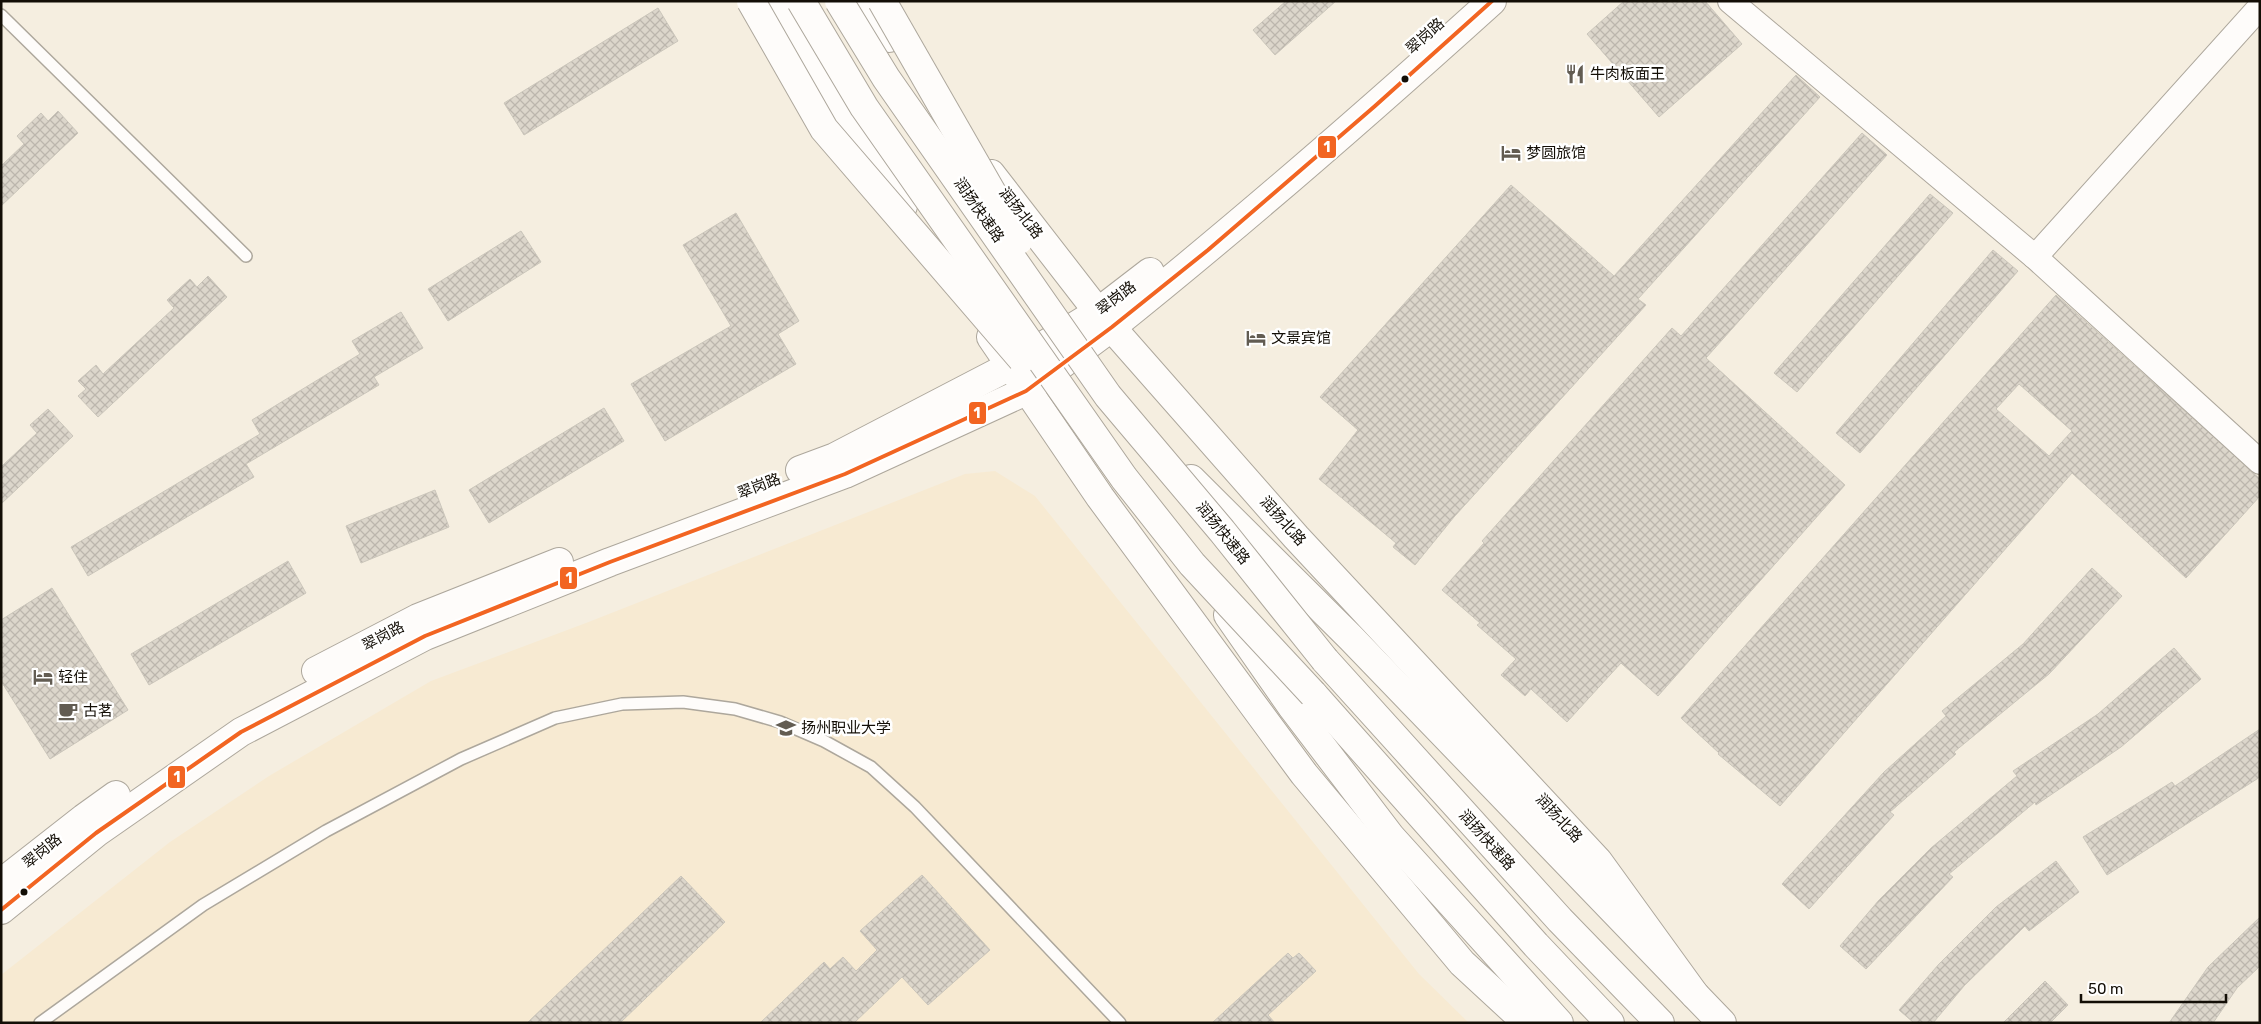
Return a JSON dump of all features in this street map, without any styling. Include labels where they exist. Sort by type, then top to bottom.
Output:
[{"type":"main road","points":[[751,1],[824,129],[1124,478],[1302,700],[1610,1023]]},
{"type":"main road","points":[[776,1],[841,114],[1026,391],[1100,497],[1304,774],[1462,963],[1527,1023]]},
{"type":"main road","points":[[801,1],[864,107],[1124,478]]},
{"type":"main road","name":"润扬快速路","points":[[839,1],[886,78],[1108,396],[1222,530],[1325,660],[1560,920],[1660,1023]]},
{"type":"main road","name":"润扬北路","points":[[866,1],[910,70],[1105,319],[1296,537],[1598,861],[1695,994],[1722,1023]]},
{"type":"main road","points":[[882,1],[1108,396],[1351,638],[1695,994]]},
{"type":"main road","name":"翠岗路","points":[[1,910],[96,833],[241,732],[425,636],[610,562],[845,474],[1026,391],[1463,1]]},
{"type":"main road","name":"翠岗路","points":[[1,884],[84,818],[229,717],[418,618],[834,457],[1105,319],[1216,243],[1375,106],[1492,1]]},
{"type":"main road","points":[[1302,700],[1391,837],[1559,1023]]},
{"type":"street","points":[[1730,1],[2035,257],[2260,462]]},
{"type":"street","points":[[2035,257],[2260,7]]},
{"type":"lane","points":[[1,15],[246,256]]},
{"type":"lane","points":[[40,1023],[203,905],[326,831],[461,759],[555,718],[622,704],[683,702],[735,709],[780,722],[824,741],[871,767],[915,807],[1120,1023]]},
{"type":"shaded area","name":"扬州职业大学","points":[[995,471],[1035,496],[1419,974],[1469,1023],[1,1023],[1,975],[170,842],[269,776],[431,681],[586,623],[965,474]]},
{"type":"building","points":[[1286,1],[1336,1],[1275,55],[1253,30]]},
{"type":"building","points":[[1624,1],[1705,1],[1742,44],[1659,117],[1587,34]]},
{"type":"building","points":[[658,8],[678,41],[524,135],[504,103]]},
{"type":"building","points":[[1796,75],[1820,97],[1638,299],[1646,305],[1454,517],[1415,565],[1393,547],[1396,543],[1319,479],[1358,430],[1320,397],[1511,185],[1614,276]]},
{"type":"building","points":[[58,111],[78,133],[1,206],[1,166],[24,144],[17,136],[41,113],[48,121]]},
{"type":"building","points":[[1862,133],[1887,155],[1706,358],[1845,485],[1658,696],[1621,663],[1567,722],[1531,689],[1525,696],[1501,675],[1516,659],[1477,625],[1480,623],[1442,590],[1484,543],[1482,541],[1672,328],[1681,336]]},
{"type":"building","points":[[1930,194],[1953,213],[1797,392],[1774,373]]},
{"type":"building","points":[[736,213],[799,321],[778,334],[796,364],[665,441],[631,384],[731,326],[683,245]]},
{"type":"building","points":[[521,231],[541,262],[448,321],[428,289]]},
{"type":"building","points":[[1993,250],[2018,271],[1860,453],[1836,433]]},
{"type":"building","points":[[208,276],[227,297],[98,417],[78,396],[86,389],[78,381],[96,365],[103,374],[174,308],[167,300],[190,279],[197,287]]},
{"type":"building","points":[[2056,295],[2260,479],[2260,496],[2186,578],[2072,473],[1780,806],[1718,754],[1681,718]],"holes":[[[2019,384],[2072,431],[2049,456],[1996,409]]]},
{"type":"building","points":[[401,312],[423,348],[374,377],[379,385],[246,464],[254,477],[88,576],[71,547],[260,434],[252,420],[360,354],[352,341]]},
{"type":"building","points":[[604,408],[624,441],[489,523],[469,490]]},
{"type":"building","points":[[48,409],[73,436],[1,504],[1,467],[37,433],[30,425]]},
{"type":"building","points":[[435,490],[449,527],[361,563],[346,526]]},
{"type":"building","points":[[288,561],[306,593],[149,685],[131,654]]},
{"type":"building","points":[[2092,568],[2122,596],[2049,674],[1954,752],[1956,754],[1890,812],[1894,815],[1809,909],[1782,884],[1884,772],[1946,716],[1942,711],[2023,644]]},
{"type":"building","points":[[52,588],[128,710],[50,759],[1,681],[1,620]]},
{"type":"building","points":[[2174,648],[2201,679],[2121,747],[2036,805],[2035,802],[1949,874],[1953,877],[1866,969],[1840,946],[1879,900],[1931,848],[2017,776],[2013,771],[2098,714]]},
{"type":"building","points":[[2260,729],[2260,777],[2107,875],[2083,837],[2172,782],[2175,786]]},
{"type":"building","points":[[2056,861],[2079,892],[2029,931],[2025,926],[1964,986],[1933,1023],[1914,1023],[1899,1010],[1939,964],[1996,907]]},
{"type":"building","points":[[922,875],[990,950],[928,1005],[902,977],[854,1023],[760,1023],[824,962],[830,969],[843,957],[856,971],[877,950],[860,931]]},
{"type":"building","points":[[681,876],[725,922],[620,1023],[527,1023]]},
{"type":"building","points":[[2260,917],[2260,966],[2237,988],[2213,1023],[2169,1023],[2208,967]]},
{"type":"building","points":[[1288,953],[1293,958],[1299,953],[1316,971],[1268,1015],[1275,1023],[1212,1023]]},
{"type":"building","points":[[2045,981],[2068,1005],[2050,1023],[2003,1023]]},
{"type":"transit line","name":"1","points":[[1,910],[96,833],[241,732],[425,636],[610,562],[845,474],[1026,391],[1112,327],[1208,250],[1375,106],[1492,1]]},
{"type":"place","name":"牛肉板面王","points":[[1575,74]]},
{"type":"place","name":"梦圆旅馆","points":[[1511,153]]},
{"type":"place","name":"文景宾馆","points":[[1256,338]]},
{"type":"place","name":"轻住","points":[[43,677]]},
{"type":"place","name":"古茗","points":[[68,711]]},
{"type":"place","name":"扬州职业大学","points":[[786,728]]}]
